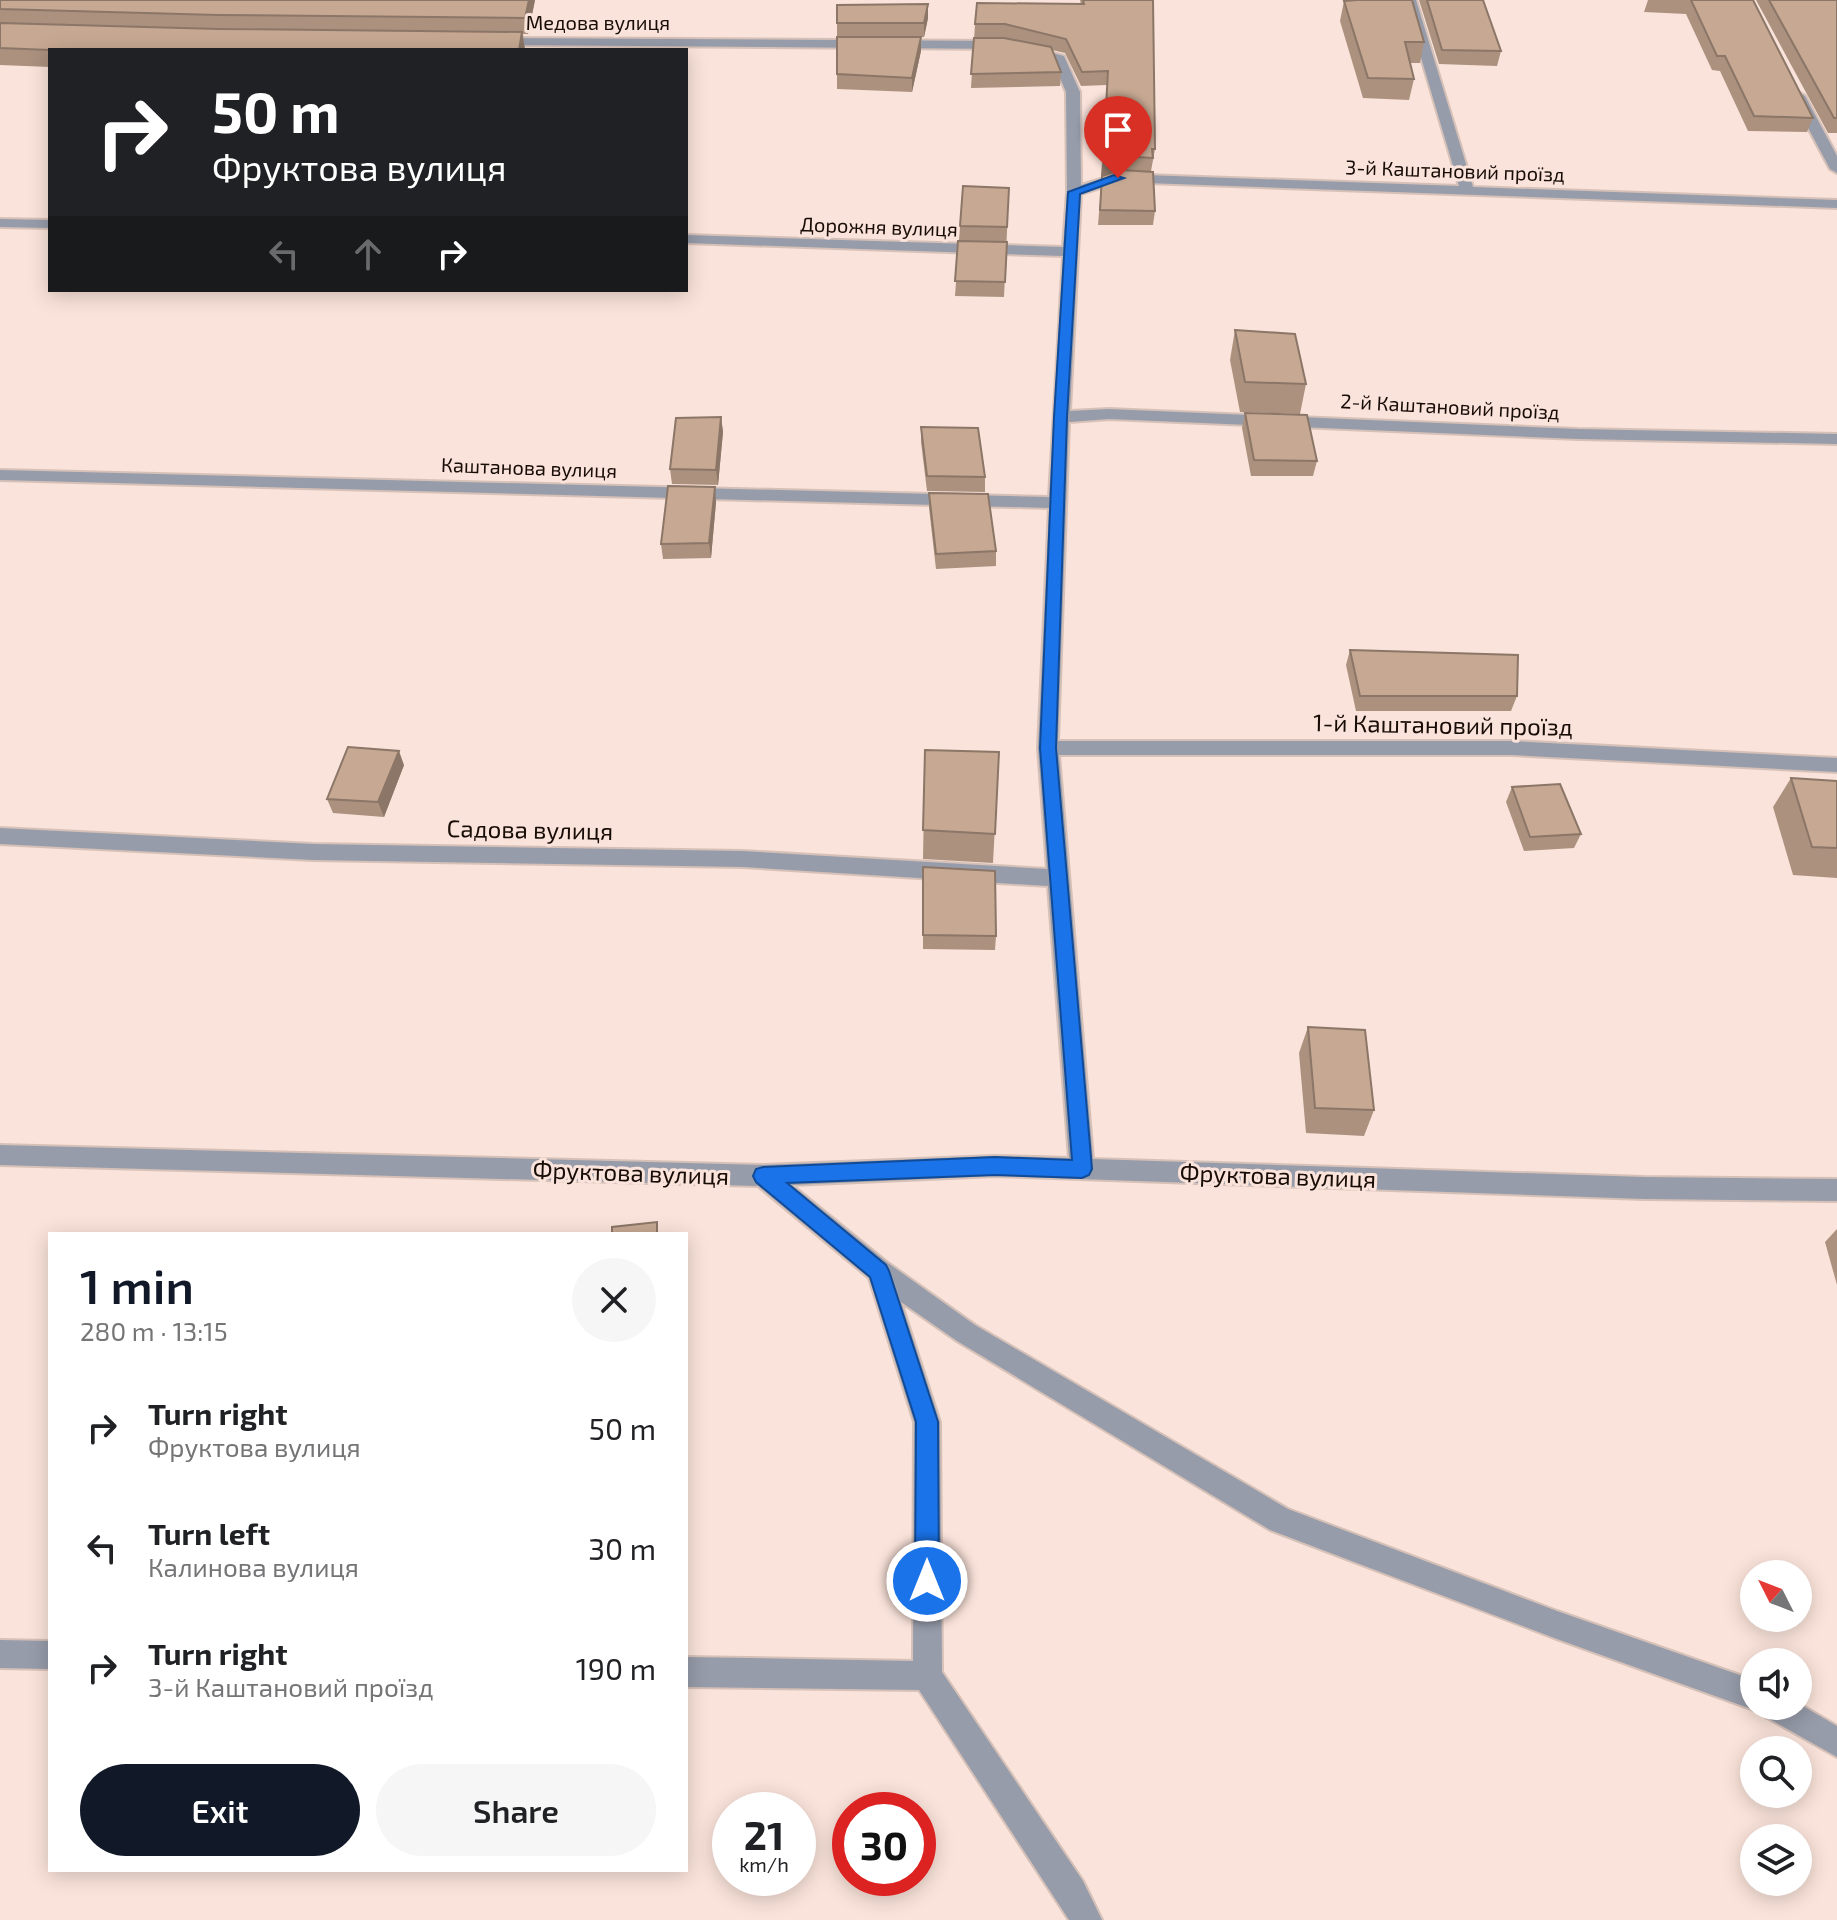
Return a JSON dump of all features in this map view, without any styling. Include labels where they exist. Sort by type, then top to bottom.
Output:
[{"type":"street","points":[[1410,0],[1467,190]]},
{"type":"street","name":"Медова вулиця","points":[[484,41],[1004,45],[1057,56],[1073,92],[1074,192]]},
{"type":"street","points":[[1788,78],[1837,169]]},
{"type":"street","name":"3-й Каштановий проїзд","points":[[1074,192],[1118,178],[1837,204]]},
{"type":"street","points":[[1074,192],[1061,417],[1048,748],[1082,1169]]},
{"type":"street","points":[[0,223],[48,224]]},
{"type":"street","name":"Дорожня вулиця","points":[[688,239],[1070,252]]},
{"type":"street","name":"2-й Каштановий проїзд","points":[[1061,417],[1109,414],[1578,434],[1837,439]]},
{"type":"street","name":"Каштанова вулиця","points":[[0,475],[1057,503]]},
{"type":"street","name":"1-й Каштановий проїзд","points":[[1048,748],[1512,748],[1837,765]]},
{"type":"street","name":"Садова вулиця","points":[[0,836],[313,852],[743,859],[1058,878]]},
{"type":"street","name":"Фруктова вулиця","points":[[0,1155],[763,1176],[995,1166],[1644,1188],[1837,1190]]},
{"type":"street","points":[[763,1176],[879,1271],[966,1333],[1280,1520],[1557,1625],[1740,1690]]},
{"type":"street","points":[[879,1271],[927,1422],[927,1676],[1072,1892],[1086,1920]]},
{"type":"street","points":[[0,1654],[48,1655]]},
{"type":"street","points":[[688,1672],[927,1676]]},
{"type":"street","points":[[1798,1720],[1837,1742]]},
{"type":"building","points":[[0,0],[529,0],[525,18],[0,9]]},
{"type":"building","points":[[1083,0],[1153,0],[1153,158],[1120,156],[1103,161],[1108,71],[1082,72],[1066,39],[1005,24],[975,24],[977,3],[1084,4]]},
{"type":"building","points":[[1412,0],[1424,42],[1405,42],[1414,79],[1368,78],[1344,1]]},
{"type":"building","points":[[1427,0],[1483,0],[1501,51],[1442,50]]},
{"type":"building","points":[[1691,0],[1753,0],[1813,118],[1754,116],[1725,56],[1717,56]]},
{"type":"building","points":[[1769,0],[1837,0],[1837,118],[1834,118]]},
{"type":"building","points":[[928,4],[924,23],[837,23],[837,5]]},
{"type":"building","points":[[0,23],[522,32],[519,48],[0,48]]},
{"type":"building","points":[[837,37],[921,37],[912,78],[837,74]]},
{"type":"building","points":[[974,38],[1004,38],[1051,47],[1061,72],[971,74]]},
{"type":"building","points":[[1121,170],[1153,172],[1155,211],[1100,210],[1102,176]]},
{"type":"building","points":[[963,186],[1009,188],[1007,227],[960,226]]},
{"type":"building","points":[[958,241],[1007,242],[1005,282],[955,281]]},
{"type":"building","points":[[1235,330],[1295,334],[1306,384],[1245,382]]},
{"type":"building","points":[[1245,413],[1307,415],[1317,461],[1254,460]]},
{"type":"building","points":[[721,417],[716,470],[670,469],[676,418]]},
{"type":"building","points":[[921,427],[978,428],[985,477],[927,476]]},
{"type":"building","points":[[668,486],[715,487],[709,543],[661,544]]},
{"type":"building","points":[[929,493],[988,494],[996,551],[936,554]]},
{"type":"building","points":[[1350,650],[1518,655],[1517,696],[1360,696]]},
{"type":"building","points":[[348,747],[399,751],[378,802],[327,799]]},
{"type":"building","points":[[925,750],[999,752],[995,834],[923,830]]},
{"type":"building","points":[[1791,778],[1837,781],[1837,848],[1812,847]]},
{"type":"building","points":[[1560,784],[1581,834],[1530,837],[1512,787]]},
{"type":"building","points":[[923,867],[995,871],[996,936],[923,935]]},
{"type":"building","points":[[1308,1027],[1365,1030],[1374,1110],[1315,1108]]},
{"type":"building","points":[[657,1222],[657,1232],[612,1232],[612,1227]]},
{"type":"route","points":[[927,1581],[927,1422],[879,1271],[763,1176],[995,1166],[1082,1169],[1048,748],[1049,717],[1074,192],[1118,178]]}]
